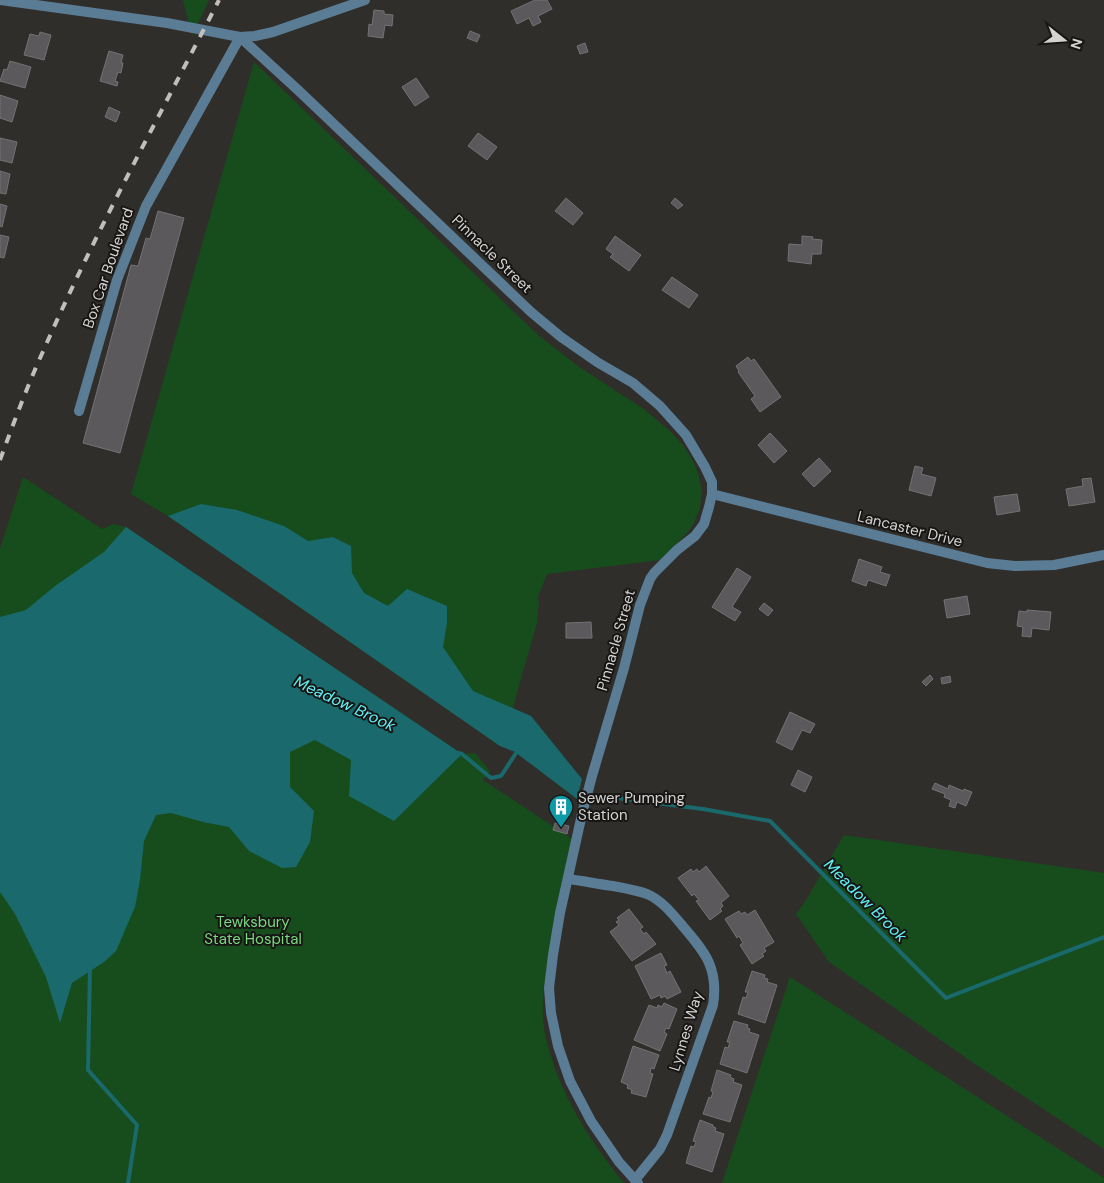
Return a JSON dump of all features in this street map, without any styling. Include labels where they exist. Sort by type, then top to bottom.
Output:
[{"type":"street","points":[[0,0],[167,23],[240,37],[273,32],[365,0]]},
{"type":"street","name":"Box Car Boulevard","points":[[79,411],[117,280],[146,206],[240,37]]},
{"type":"street","name":"Pinnacle Street","points":[[240,37],[531,312],[561,337],[633,384],[660,406],[686,435],[712,482],[712,494],[704,524],[695,536],[677,550],[650,579],[640,605],[624,668],[592,776],[560,913],[549,988],[551,1013],[558,1046],[570,1081],[591,1121],[619,1162],[636,1182]]},
{"type":"street","name":"Lancaster Drive","points":[[712,494],[987,563],[1015,566],[1054,565],[1104,555]]},
{"type":"street","name":"Lynnes Way","points":[[568,879],[631,889],[654,898],[673,913],[698,943],[707,957],[713,972],[715,989],[713,1006],[667,1134],[655,1156],[636,1182]]},
{"type":"green space","points":[[183,0],[209,0],[192,36]]},
{"type":"green space","points":[[254,62],[538,335],[578,366],[645,410],[669,430],[683,445],[698,473],[702,490],[700,508],[693,525],[660,560],[547,574],[537,599],[539,601],[537,623],[509,727],[500,746],[168,516],[131,494]]},
{"type":"green space","name":"Tewksbury State Hospital","points":[[23,477],[102,529],[113,524],[126,527],[462,754],[475,753],[490,771],[483,780],[574,840],[544,986],[544,1028],[555,1069],[568,1100],[594,1143],[624,1183],[0,1183],[0,549]]},
{"type":"green space","points":[[844,835],[1104,873],[1104,1149],[972,1062],[829,962],[796,914]]},
{"type":"green space","points":[[790,977],[1104,1178],[1104,1183],[722,1183]]},
{"type":"water","points":[[201,504],[237,510],[284,526],[308,541],[333,537],[351,546],[352,573],[364,593],[388,606],[407,589],[447,606],[447,623],[443,647],[473,691],[531,716],[582,779],[577,799],[515,752],[500,746],[168,516]]},
{"type":"water","points":[[126,527],[462,754],[394,821],[349,796],[351,760],[315,740],[290,752],[290,787],[314,811],[310,842],[296,867],[282,868],[249,851],[229,827],[171,813],[156,815],[144,841],[135,907],[116,951],[104,962],[72,983],[60,1023],[46,977],[15,914],[0,892],[0,617],[26,610],[55,586],[104,552]]},
{"type":"building","points":[[535,0],[547,0],[552,9],[538,16],[541,22],[533,26],[529,18],[517,24],[511,11]]},
{"type":"building","points":[[374,10],[384,11],[384,14],[393,15],[392,26],[385,25],[383,38],[368,36],[369,24],[372,25]]},
{"type":"building","points":[[470,31],[480,35],[477,42],[467,38]]},
{"type":"building","points":[[40,32],[51,35],[44,60],[24,55],[30,34],[39,36]]},
{"type":"building","points":[[585,43],[588,52],[580,54],[577,46]]},
{"type":"building","points":[[109,51],[123,55],[121,73],[118,72],[115,81],[118,82],[117,86],[100,81]]},
{"type":"building","points":[[10,61],[31,67],[25,88],[0,81],[4,69],[7,70]]},
{"type":"building","points":[[416,78],[429,97],[415,106],[402,87]]},
{"type":"building","points":[[0,95],[18,101],[12,122],[0,118]]},
{"type":"building","points":[[109,107],[120,112],[116,122],[105,117]]},
{"type":"building","points":[[478,133],[497,147],[487,160],[468,146]]},
{"type":"building","points":[[0,138],[17,142],[12,163],[0,160]]},
{"type":"building","points":[[0,171],[10,174],[6,194],[0,193]]},
{"type":"building","points":[[566,198],[583,213],[573,225],[555,211]]},
{"type":"building","points":[[675,198],[683,205],[678,209],[671,203]]},
{"type":"building","points":[[0,204],[7,206],[2,227],[0,226]]},
{"type":"building","points":[[158,211],[184,218],[120,453],[83,443],[131,265],[138,266],[146,238],[150,239]]},
{"type":"building","points":[[0,235],[9,237],[4,258],[0,257]]},
{"type":"building","points":[[615,236],[641,255],[629,271],[610,257],[613,254],[606,249]]},
{"type":"building","points":[[802,236],[822,240],[821,254],[812,254],[811,264],[788,261],[789,244],[802,245]]},
{"type":"building","points":[[672,277],[698,295],[689,308],[662,290]]},
{"type":"building","points":[[748,357],[751,361],[754,359],[781,397],[760,412],[751,399],[755,396],[738,372],[736,366]]},
{"type":"building","points":[[770,433],[787,451],[774,463],[758,445]]},
{"type":"building","points":[[819,458],[831,471],[814,487],[802,474]]},
{"type":"building","points":[[915,466],[923,468],[921,474],[936,478],[931,496],[909,490]]},
{"type":"building","points":[[1091,478],[1095,502],[1069,506],[1066,489],[1083,486],[1082,479]]},
{"type":"building","points":[[1017,494],[1020,511],[997,515],[994,497]]},
{"type":"building","points":[[859,559],[882,567],[880,572],[890,575],[886,586],[868,580],[866,586],[852,581]]},
{"type":"building","points":[[737,568],[751,577],[732,607],[741,612],[735,621],[712,607]]},
{"type":"building","points":[[967,596],[970,614],[947,618],[944,600]]},
{"type":"building","points":[[764,603],[773,610],[768,616],[759,609]]},
{"type":"building","points":[[1027,610],[1051,612],[1049,630],[1032,628],[1031,637],[1022,636],[1023,627],[1017,626],[1019,611],[1027,612]]},
{"type":"building","points":[[591,622],[592,638],[566,638],[566,623]]},
{"type":"building","points":[[930,675],[933,679],[926,686],[922,682]]},
{"type":"building","points":[[950,676],[951,682],[942,684],[941,678]]},
{"type":"building","points":[[790,712],[815,724],[810,733],[802,730],[792,750],[776,742]]},
{"type":"building","points":[[798,770],[812,777],[805,792],[791,785]]},
{"type":"building","points":[[935,783],[948,789],[949,785],[963,791],[964,789],[972,792],[966,806],[957,802],[955,808],[949,806],[951,800],[944,797],[945,794],[932,789]]},
{"type":"building","name":"Sewer Pumping Station","points":[[555,823],[569,826],[567,834],[553,830]]},
{"type":"building","points":[[706,866],[729,896],[721,903],[723,906],[720,909],[722,911],[710,920],[696,901],[699,900],[694,894],[692,896],[678,878],[691,869],[693,872],[697,869],[699,872]]},
{"type":"building","points":[[629,909],[643,927],[640,929],[644,934],[646,932],[656,944],[632,961],[610,932],[619,925],[616,922],[619,920],[617,918]]},
{"type":"building","points":[[755,910],[774,942],[764,948],[766,951],[762,954],[764,956],[752,964],[740,945],[743,943],[739,936],[737,938],[725,919],[739,911],[741,914],[745,912],[747,915]]},
{"type":"building","points":[[661,953],[667,965],[664,966],[667,973],[670,971],[681,992],[667,999],[665,996],[661,998],[660,995],[651,999],[635,966]]},
{"type":"building","points":[[752,971],[765,975],[764,978],[768,979],[767,982],[777,985],[765,1023],[738,1014],[743,997],[746,998],[748,992],[745,992]]},
{"type":"building","points":[[664,1003],[677,1009],[669,1029],[666,1028],[664,1032],[667,1034],[660,1051],[634,1040],[649,1005],[657,1008],[658,1005],[662,1007]]},
{"type":"building","points":[[734,1021],[748,1025],[749,1032],[759,1035],[747,1073],[720,1064],[725,1047],[728,1048],[730,1042],[727,1042]]},
{"type":"building","points":[[633,1046],[659,1055],[654,1069],[651,1068],[650,1073],[653,1074],[646,1097],[631,1093],[632,1090],[627,1088],[628,1085],[621,1082]]},
{"type":"building","points":[[717,1070],[731,1075],[730,1077],[734,1079],[733,1082],[742,1085],[730,1122],[703,1114],[709,1097],[711,1098],[713,1092],[711,1091]]},
{"type":"building","points":[[700,1120],[713,1125],[716,1128],[715,1131],[724,1134],[712,1172],[686,1163],[691,1146],[694,1147],[696,1142],[693,1141]]},
{"type":"waterway","name":"Meadow Brook","points":[[458,753],[462,754],[491,778],[501,776],[518,750]]},
{"type":"waterway","name":"Meadow Brook","points":[[601,796],[703,809],[770,821],[946,998],[1104,937]]},
{"type":"waterway","points":[[90,967],[88,1070],[137,1125],[128,1183]]},
{"type":"railway","points":[[0,460],[33,375],[65,303],[107,216],[219,0]]},
{"type":"place","name":"Sewer Pumping Station","points":[[561,828]]}]
